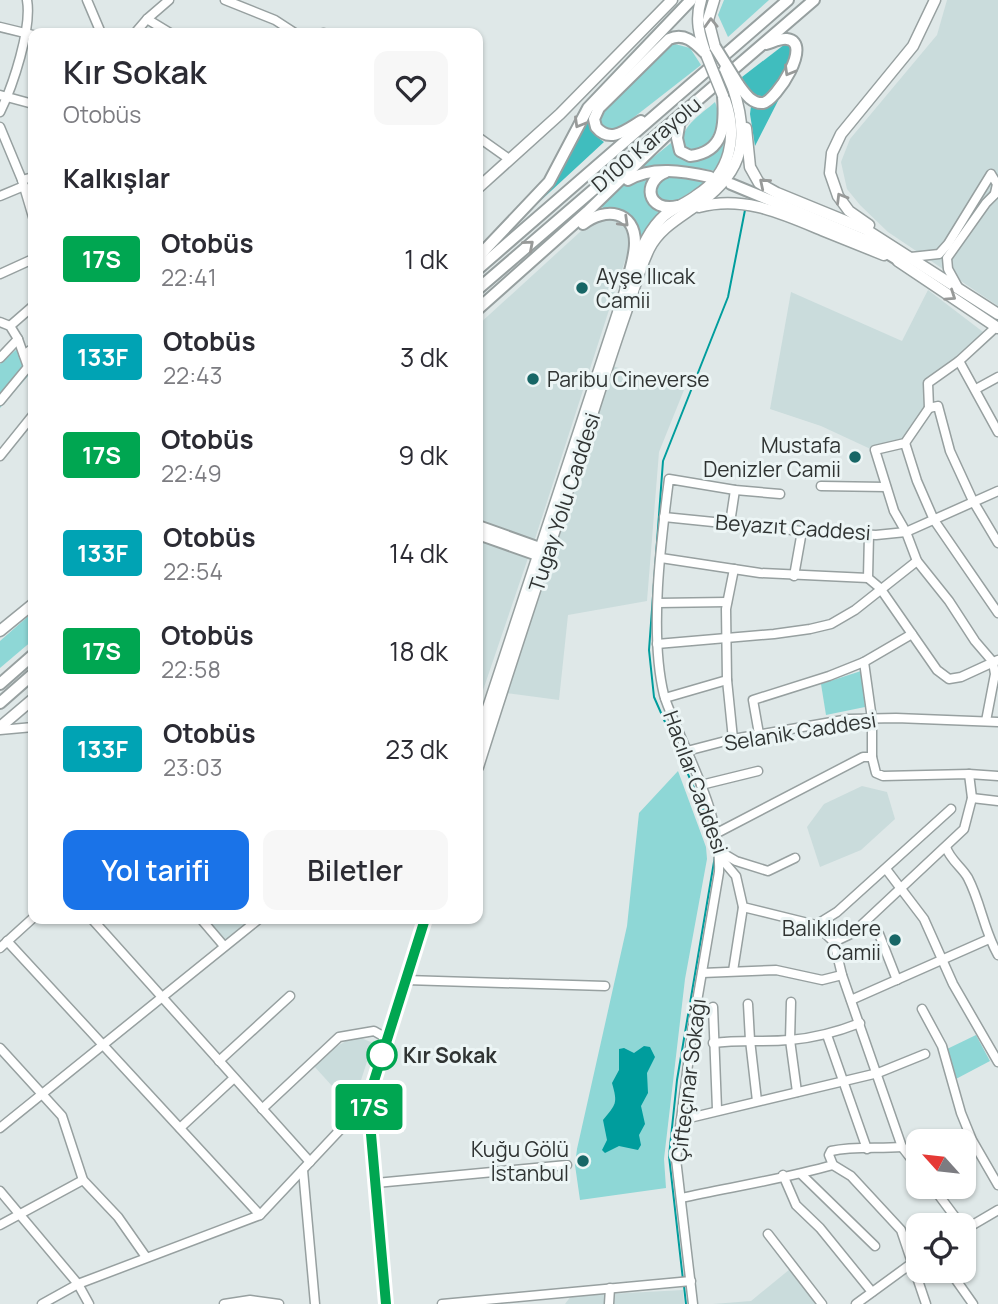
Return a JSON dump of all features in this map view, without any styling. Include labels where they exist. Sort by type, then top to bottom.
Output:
[{"type":"highway","points":[[483,252],[549,182],[588,108],[691,0]]},
{"type":"highway","points":[[759,24],[779,0]]},
{"type":"highway","name":"D100 Karayolu","points":[[483,265],[788,0]]},
{"type":"highway","name":"D100 Karayolu","points":[[483,285],[814,0]]},
{"type":"highway","points":[[664,107],[617,135],[607,135],[596,127],[594,119],[599,108],[669,39],[676,36],[685,37],[710,50],[735,86],[753,101],[762,103],[770,100],[798,53],[796,44],[791,39],[785,38],[760,46]]},
{"type":"highway","points":[[679,125],[677,138],[680,151],[690,156],[706,151],[715,144],[722,132],[725,121],[723,96]]},
{"type":"highway","points":[[483,305],[679,125],[698,100]]},
{"type":"highway","points":[[668,171],[660,174],[654,181],[650,190],[651,197],[658,206],[665,209],[682,209]]},
{"type":"highway","points":[[587,212],[638,174],[668,171],[710,177]]},
{"type":"highway","points":[[731,184],[846,231],[908,260]]},
{"type":"highway","points":[[528,266],[593,217],[614,213],[632,229],[635,242],[626,286]]},
{"type":"highway","points":[[483,528],[543,552]]},
{"type":"highway","points":[[483,535],[543,552]]},
{"type":"highway","points":[[0,684],[28,659]]},
{"type":"highway","points":[[0,703],[28,678]]},
{"type":"main road","points":[[483,183],[560,114],[672,0]]},
{"type":"main road","points":[[701,0],[697,19],[698,32],[710,50]]},
{"type":"main road","points":[[682,209],[720,173],[733,131],[710,50],[708,20],[714,0]]},
{"type":"main road","points":[[908,260],[849,211],[833,185],[829,166],[833,149],[841,134],[913,46],[935,0]]},
{"type":"main road","points":[[735,86],[744,113],[750,167],[759,183],[865,229],[997,327]]},
{"type":"main road","points":[[682,209],[712,195],[728,178],[734,165],[742,127],[735,86]]},
{"type":"main road","points":[[682,209],[714,203],[751,204],[777,212],[908,260],[998,314]]},
{"type":"main road","name":"Tugay Yolu Caddesi","points":[[483,750],[626,286],[651,232],[665,215],[682,209]]},
{"type":"main road","name":"Tugay Yolu Caddesi","points":[[483,724],[644,261],[656,237],[682,209]]},
{"type":"main road","points":[[0,631],[28,608]]},
{"type":"main road","points":[[0,728],[28,703]]},
{"type":"main road","points":[[386,1304],[368,1100],[423,924]]},
{"type":"street","points":[[27,0],[29,28]]},
{"type":"street","points":[[87,0],[100,28]]},
{"type":"street","points":[[139,28],[169,0]]},
{"type":"street","points":[[225,0],[275,20],[287,28]]},
{"type":"street","points":[[147,19],[162,28]]},
{"type":"street","points":[[0,27],[28,34]]},
{"type":"street","points":[[0,112],[28,36]]},
{"type":"street","points":[[4,96],[28,103]]},
{"type":"street","points":[[0,127],[28,200]]},
{"type":"street","points":[[483,141],[509,159]]},
{"type":"street","points":[[908,260],[939,254],[991,174],[997,184],[997,192],[947,258],[948,269],[959,289]]},
{"type":"street","points":[[0,195],[28,180]]},
{"type":"street","points":[[0,274],[28,261]]},
{"type":"street","points":[[10,326],[28,310]]},
{"type":"street","points":[[0,322],[10,326],[28,364]]},
{"type":"street","points":[[986,721],[995,661],[975,641],[949,601],[917,561],[906,532],[894,511],[875,450],[905,443],[929,408],[928,383],[959,361],[997,327]]},
{"type":"street","points":[[0,358],[18,339]]},
{"type":"street","points":[[24,355],[28,352]]},
{"type":"street","points":[[959,361],[998,432]]},
{"type":"street","points":[[0,401],[28,373]]},
{"type":"street","points":[[976,389],[998,377]]},
{"type":"street","points":[[929,408],[938,406],[950,451],[973,501],[998,543]]},
{"type":"street","points":[[0,456],[28,421]]},
{"type":"street","points":[[905,443],[917,481],[934,520],[998,613]]},
{"type":"street","name":"Hacılar Caddesi","points":[[735,490],[669,479],[661,558],[657,644],[658,666],[665,698],[701,785],[717,833],[719,853],[737,876],[743,907]]},
{"type":"street","points":[[821,486],[886,487]]},
{"type":"street","points":[[730,523],[735,490],[780,494]]},
{"type":"street","name":"Beyazıt Caddesi","points":[[664,517],[802,531],[869,534],[906,532],[998,491]]},
{"type":"street","points":[[794,576],[802,531]]},
{"type":"street","points":[[868,578],[869,534]]},
{"type":"street","points":[[661,558],[794,576],[868,578],[880,588],[937,670],[948,679],[961,677],[995,661]]},
{"type":"street","points":[[657,644],[726,639],[831,624],[855,610],[917,561]]},
{"type":"street","points":[[733,739],[726,639],[727,602],[734,569]]},
{"type":"street","points":[[659,603],[727,602]]},
{"type":"street","points":[[759,734],[753,700],[864,662],[912,634]]},
{"type":"street","points":[[864,662],[873,719],[872,757],[876,772],[883,776],[998,776]]},
{"type":"street","points":[[665,698],[727,680]]},
{"type":"street","name":"Selanik Caddesi","points":[[687,751],[733,739],[849,719],[998,722]]},
{"type":"street","points":[[0,728],[28,727]]},
{"type":"street","points":[[717,833],[863,757],[872,757]]},
{"type":"street","points":[[701,785],[758,771]]},
{"type":"street","points":[[834,942],[853,933],[964,829],[972,798],[969,774]]},
{"type":"street","points":[[972,798],[998,801]]},
{"type":"street","points":[[816,925],[837,912],[951,809]]},
{"type":"street","points":[[946,848],[967,876],[989,939],[998,955]]},
{"type":"street","points":[[719,853],[768,871],[795,858]]},
{"type":"street","name":"Çifteçınar Sokağı","points":[[693,1304],[676,1159],[719,872],[719,853]]},
{"type":"street","points":[[886,869],[925,919],[975,1024],[998,1062]]},
{"type":"street","points":[[733,971],[743,907],[816,925],[834,942],[842,975],[906,1152]]},
{"type":"street","points":[[0,948],[28,922]]},
{"type":"street","points":[[96,924],[310,1162]]},
{"type":"street","points":[[205,924],[224,946]]},
{"type":"street","points":[[0,1128],[253,924]]},
{"type":"street","points":[[879,934],[897,980]]},
{"type":"street","points":[[851,1000],[989,939]]},
{"type":"street","points":[[7,941],[260,1215]]},
{"type":"street","points":[[702,973],[776,970],[822,980],[842,975]]},
{"type":"street","points":[[406,980],[605,986]]},
{"type":"street","points":[[219,1061],[290,996]]},
{"type":"street","points":[[791,1002],[790,1040],[797,1091]]},
{"type":"street","points":[[748,1004],[757,1101]]},
{"type":"street","points":[[713,1007],[717,1110]]},
{"type":"street","points":[[922,1009],[942,1046],[961,1113],[972,1140],[998,1185]]},
{"type":"street","points":[[713,1043],[790,1040],[827,1035],[860,1023]]},
{"type":"street","points":[[262,1109],[339,1037],[374,1031],[388,1039]]},
{"type":"street","points":[[827,1035],[867,1149]]},
{"type":"street","points":[[0,1048],[62,1116],[83,1181],[118,1217],[146,1257]]},
{"type":"street","points":[[681,1120],[878,1073],[925,1054]]},
{"type":"street","points":[[180,1128],[234,1078]]},
{"type":"street","points":[[41,1304],[78,1284],[260,1215],[368,1100]]},
{"type":"street","points":[[902,1147],[853,1147],[831,1151],[829,1155],[833,1165],[851,1176],[901,1230],[906,1240]]},
{"type":"street","points":[[376,1182],[567,1165]]},
{"type":"street","points":[[681,1198],[833,1165]]},
{"type":"street","points":[[303,1170],[315,1304]]},
{"type":"street","points":[[801,1174],[875,1246]]},
{"type":"street","points":[[783,1175],[796,1205],[820,1228],[872,1292]]},
{"type":"street","points":[[0,1225],[83,1181]]},
{"type":"street","points":[[0,1191],[78,1284],[89,1304]]},
{"type":"street","points":[[976,1223],[998,1210]]},
{"type":"street","points":[[768,1234],[822,1304]]},
{"type":"street","points":[[856,1304],[906,1267]]},
{"type":"street","points":[[442,1304],[691,1281]]},
{"type":"street","points":[[921,1283],[926,1304]]},
{"type":"street","points":[[958,1283],[973,1304]]},
{"type":"street","points":[[609,1304],[610,1288]]},
{"type":"street","points":[[224,1304],[250,1300],[279,1304]]},
{"type":"shaded area","points":[[724,0],[769,0],[728,37],[718,15]]},
{"type":"shaded area","points":[[947,0],[998,0],[998,306],[888,232],[847,189],[841,162],[850,139],[937,35]]},
{"type":"shaded area","points":[[675,44],[690,48],[701,65],[615,132],[609,132],[599,123],[601,114],[668,47]]},
{"type":"shaded area","points":[[785,44],[791,47],[790,53],[778,80],[764,96],[752,93],[747,89],[742,77]]},
{"type":"shaded area","points":[[781,95],[755,146],[751,106],[764,108]]},
{"type":"shaded area","points":[[715,102],[718,119],[713,136],[702,147],[685,149],[684,135],[691,122]]},
{"type":"shaded area","points":[[590,116],[593,131],[604,142],[525,215],[561,170]]},
{"type":"shaded area","points":[[725,135],[723,152],[715,171],[675,166],[635,172],[671,143],[680,156],[696,160],[710,154]]},
{"type":"shaded area","points":[[656,174],[654,207],[662,213],[639,244],[612,209],[604,209],[600,205],[625,184]]},
{"type":"shaded area","points":[[672,175],[707,181],[671,205],[658,201],[655,192],[659,181]]},
{"type":"shaded area","points":[[603,217],[622,220],[628,228],[630,245],[533,545],[483,526],[483,320],[592,221]]},
{"type":"shaded area","points":[[928,290],[991,338],[929,385],[930,410],[906,444],[877,452],[821,426],[770,409],[791,292],[902,341]]},
{"type":"shaded area","points":[[17,349],[28,376],[0,408],[0,364]]},
{"type":"shaded area","points":[[610,365],[684,390],[659,452],[647,601],[568,615],[559,700],[506,693]]},
{"type":"shaded area","points":[[483,542],[528,558],[483,690]]},
{"type":"shaded area","points":[[28,616],[28,644],[0,668],[0,641]]},
{"type":"shaded area","points":[[861,671],[865,707],[826,715],[821,684]]},
{"type":"shaded area","points":[[678,771],[706,847],[707,859],[685,979],[664,1159],[666,1188],[580,1200],[575,1165],[577,1149],[627,926],[639,813]]},
{"type":"shaded area","points":[[862,786],[887,792],[895,819],[861,850],[820,867],[807,827],[824,804]]},
{"type":"shaded area","points":[[207,924],[251,924],[225,944]]},
{"type":"shaded area","points":[[976,1035],[990,1061],[954,1080],[945,1050]]},
{"type":"shaded area","points":[[361,1038],[373,1043],[352,1108],[314,1066],[329,1051],[346,1041]]},
{"type":"shaded area","points":[[644,1046],[650,1047],[655,1057],[647,1073],[648,1093],[641,1106],[645,1124],[639,1135],[641,1145],[638,1150],[619,1146],[605,1153],[602,1150],[607,1140],[603,1120],[615,1103],[612,1083],[619,1070],[619,1049],[624,1048],[634,1053]]},
{"type":"shaded area","points":[[795,1265],[825,1304],[713,1304],[751,1301]]},
{"type":"shaded area","points":[[683,1290],[684,1304],[565,1304],[571,1296]]},
{"type":"waterway","points":[[683,1280],[669,1156],[677,1080],[715,856],[709,822],[654,697],[649,650],[663,461],[728,297],[745,210]]},
{"type":"waterway","points":[[684,1286],[686,1304]]},
{"type":"bus line","name":"17S","points":[[386,1304],[368,1100],[423,924]]},
{"type":"place","name":"Ayşe Ilıcak Camii","points":[[582,288]]},
{"type":"place","name":"Paribu Cineverse","points":[[533,379]]},
{"type":"place","name":"Mustafa Denizler Camii","points":[[855,457]]},
{"type":"place","name":"Balıklıdere Camii","points":[[895,940]]},
{"type":"place","name":"Kır Sokak","points":[[382,1055]]},
{"type":"place","name":"Kuğu Gölü İstanbul","points":[[583,1161]]}]
